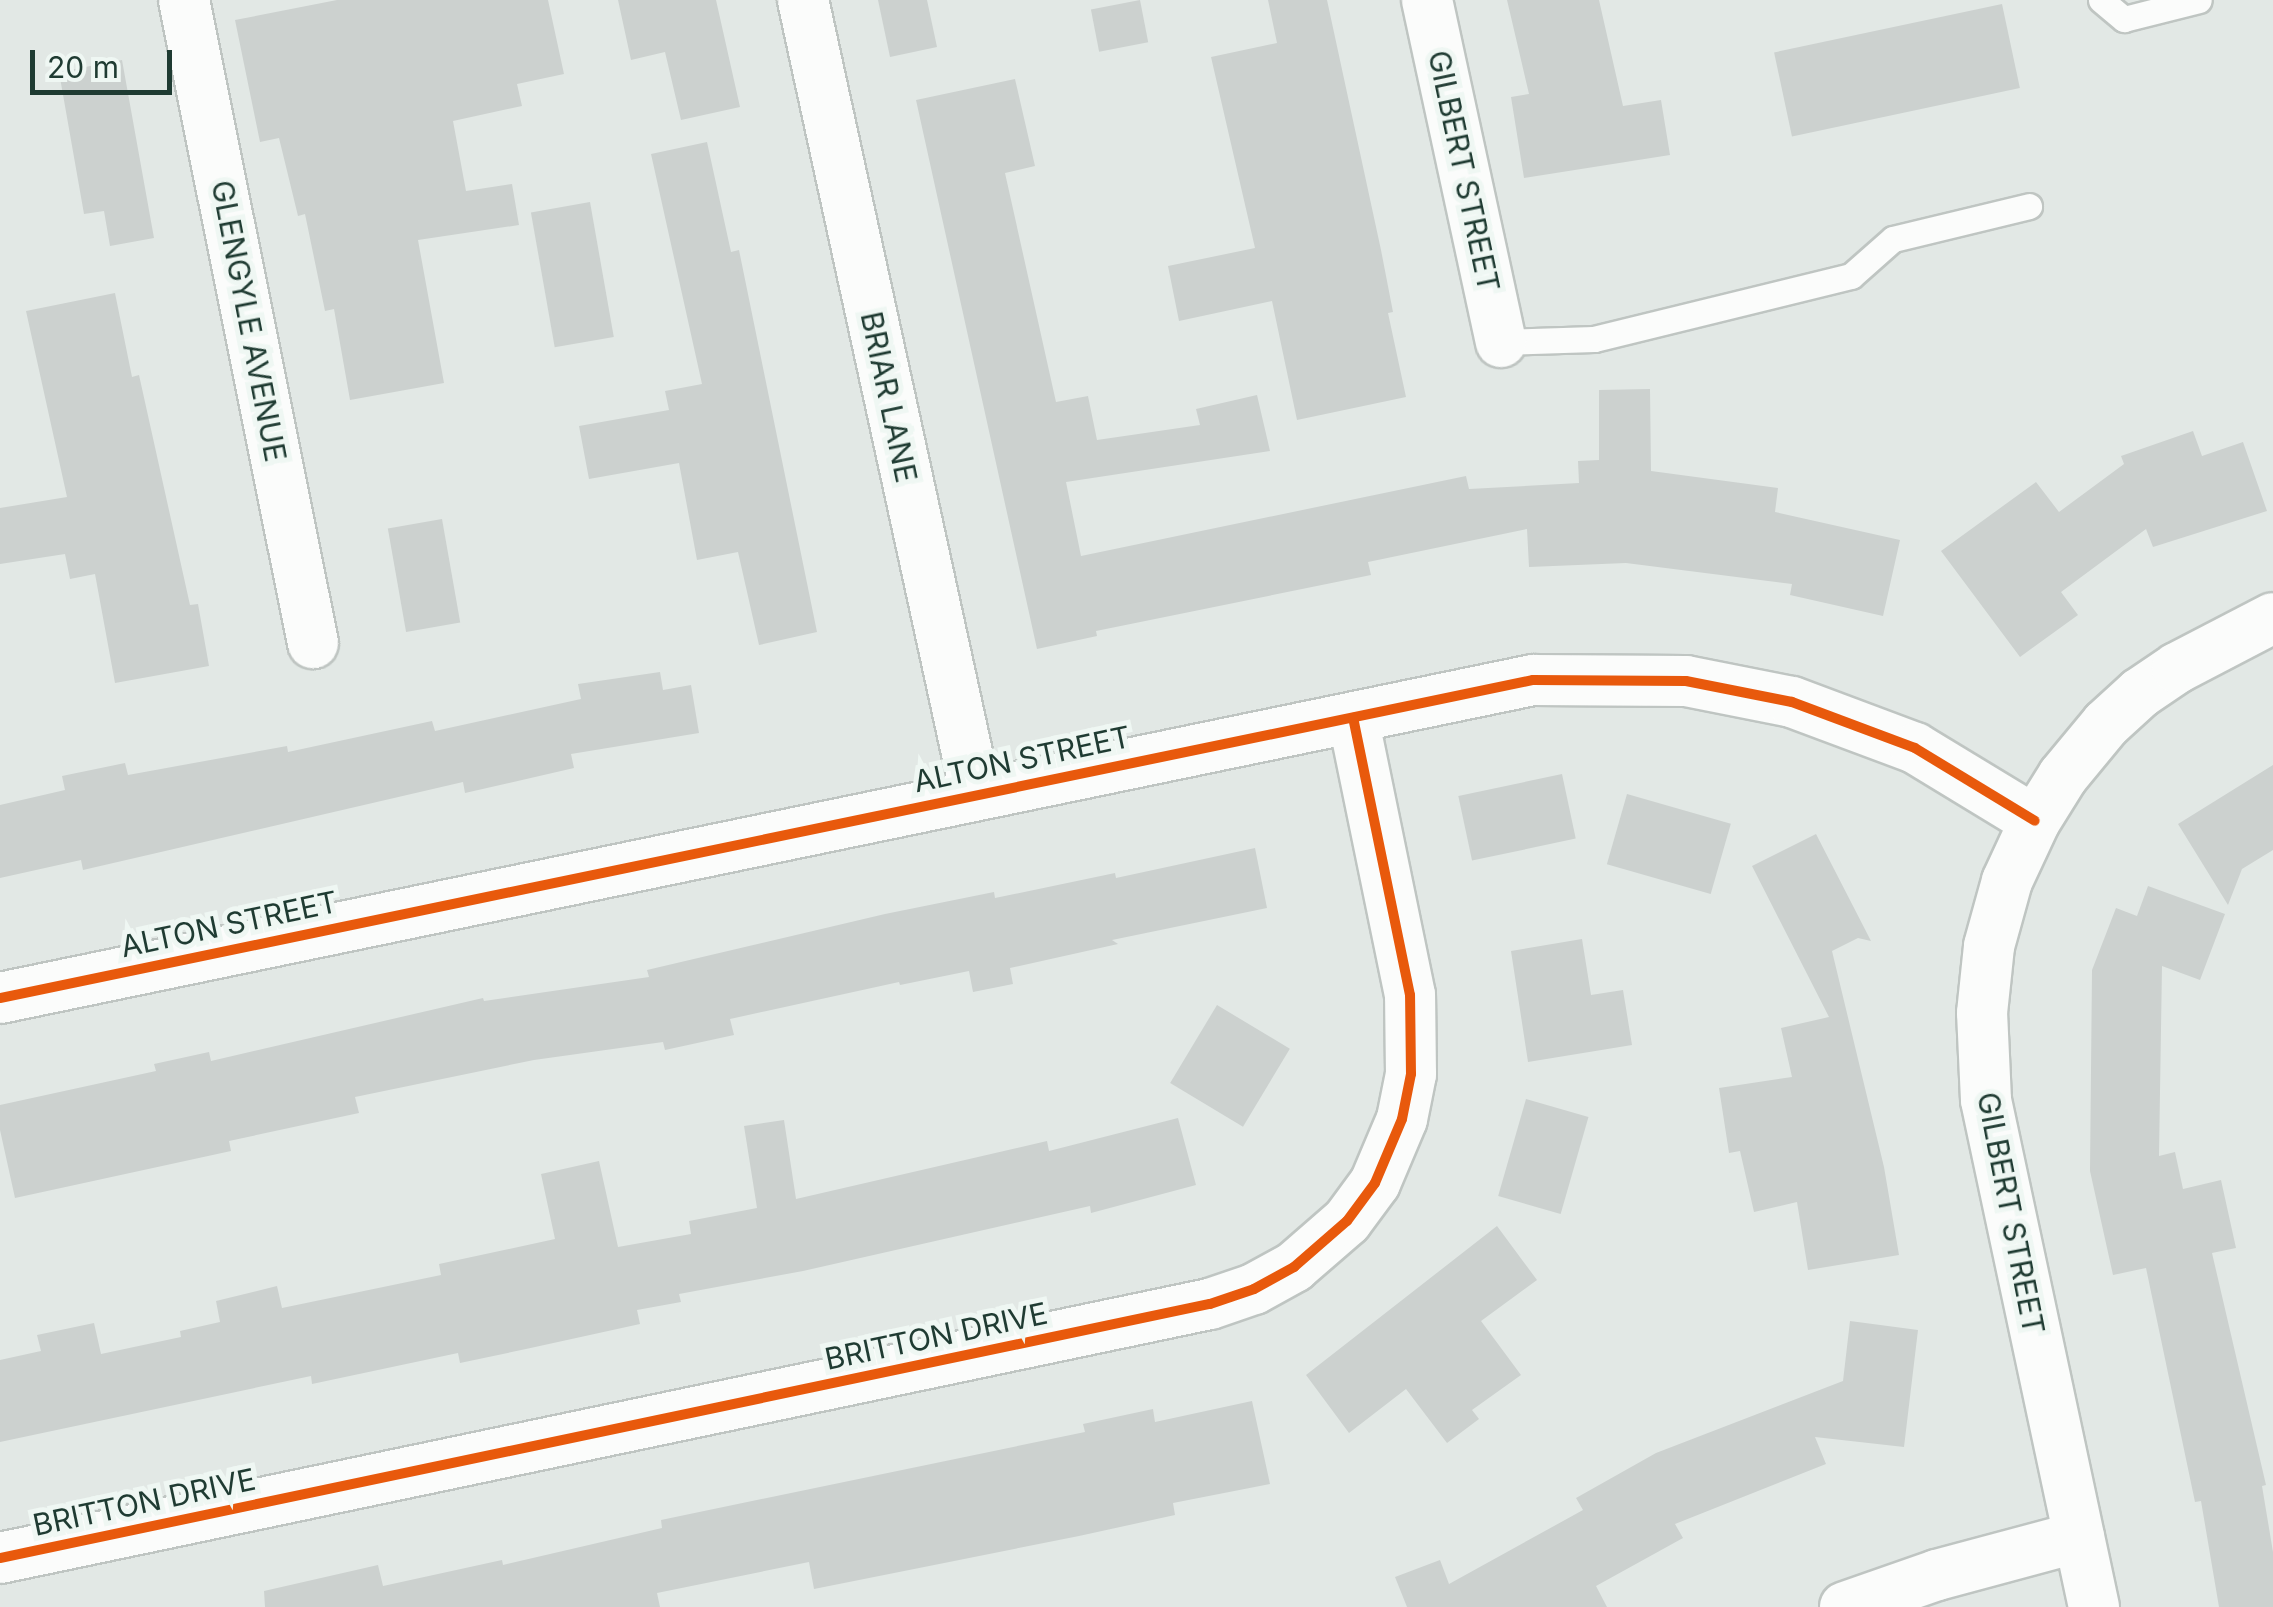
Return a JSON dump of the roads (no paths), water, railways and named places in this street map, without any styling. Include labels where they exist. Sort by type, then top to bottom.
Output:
[{"type":"street","name":"GLENGYLE AVENUE","points":[[184,0],[314,643]]},
{"type":"street","name":"BRIAR LANE","points":[[803,0],[976,794]]},
{"type":"street","name":"GILBERT STREET","points":[[1427,0],[1500,342]]},
{"type":"street","points":[[2034,822],[2062,776],[2140,692],[2196,656],[2273,618]]},
{"type":"street","name":"ALTON STREET","points":[[0,998],[1533,680],[1686,681],[1792,702],[1876,730],[1935,759],[2034,822]]},
{"type":"street","name":"BRITTON DRIVE","points":[[0,1558],[1210,1304],[1254,1289],[1294,1266],[1347,1221],[1374,1183],[1402,1119],[1412,1074],[1410,995],[1353,718]]},
{"type":"street","name":"GILBERT STREET","points":[[2034,822],[1994,923],[1983,991],[1982,1057],[1986,1100],[2094,1607]]},
{"type":"street","points":[[1845,1607],[1937,1575],[2079,1538]]},
{"type":"lane","points":[[2101,0],[2124,18],[2198,0]]},
{"type":"lane","points":[[1500,342],[1594,339],[1851,276],[1893,239],[2029,206]]}]
